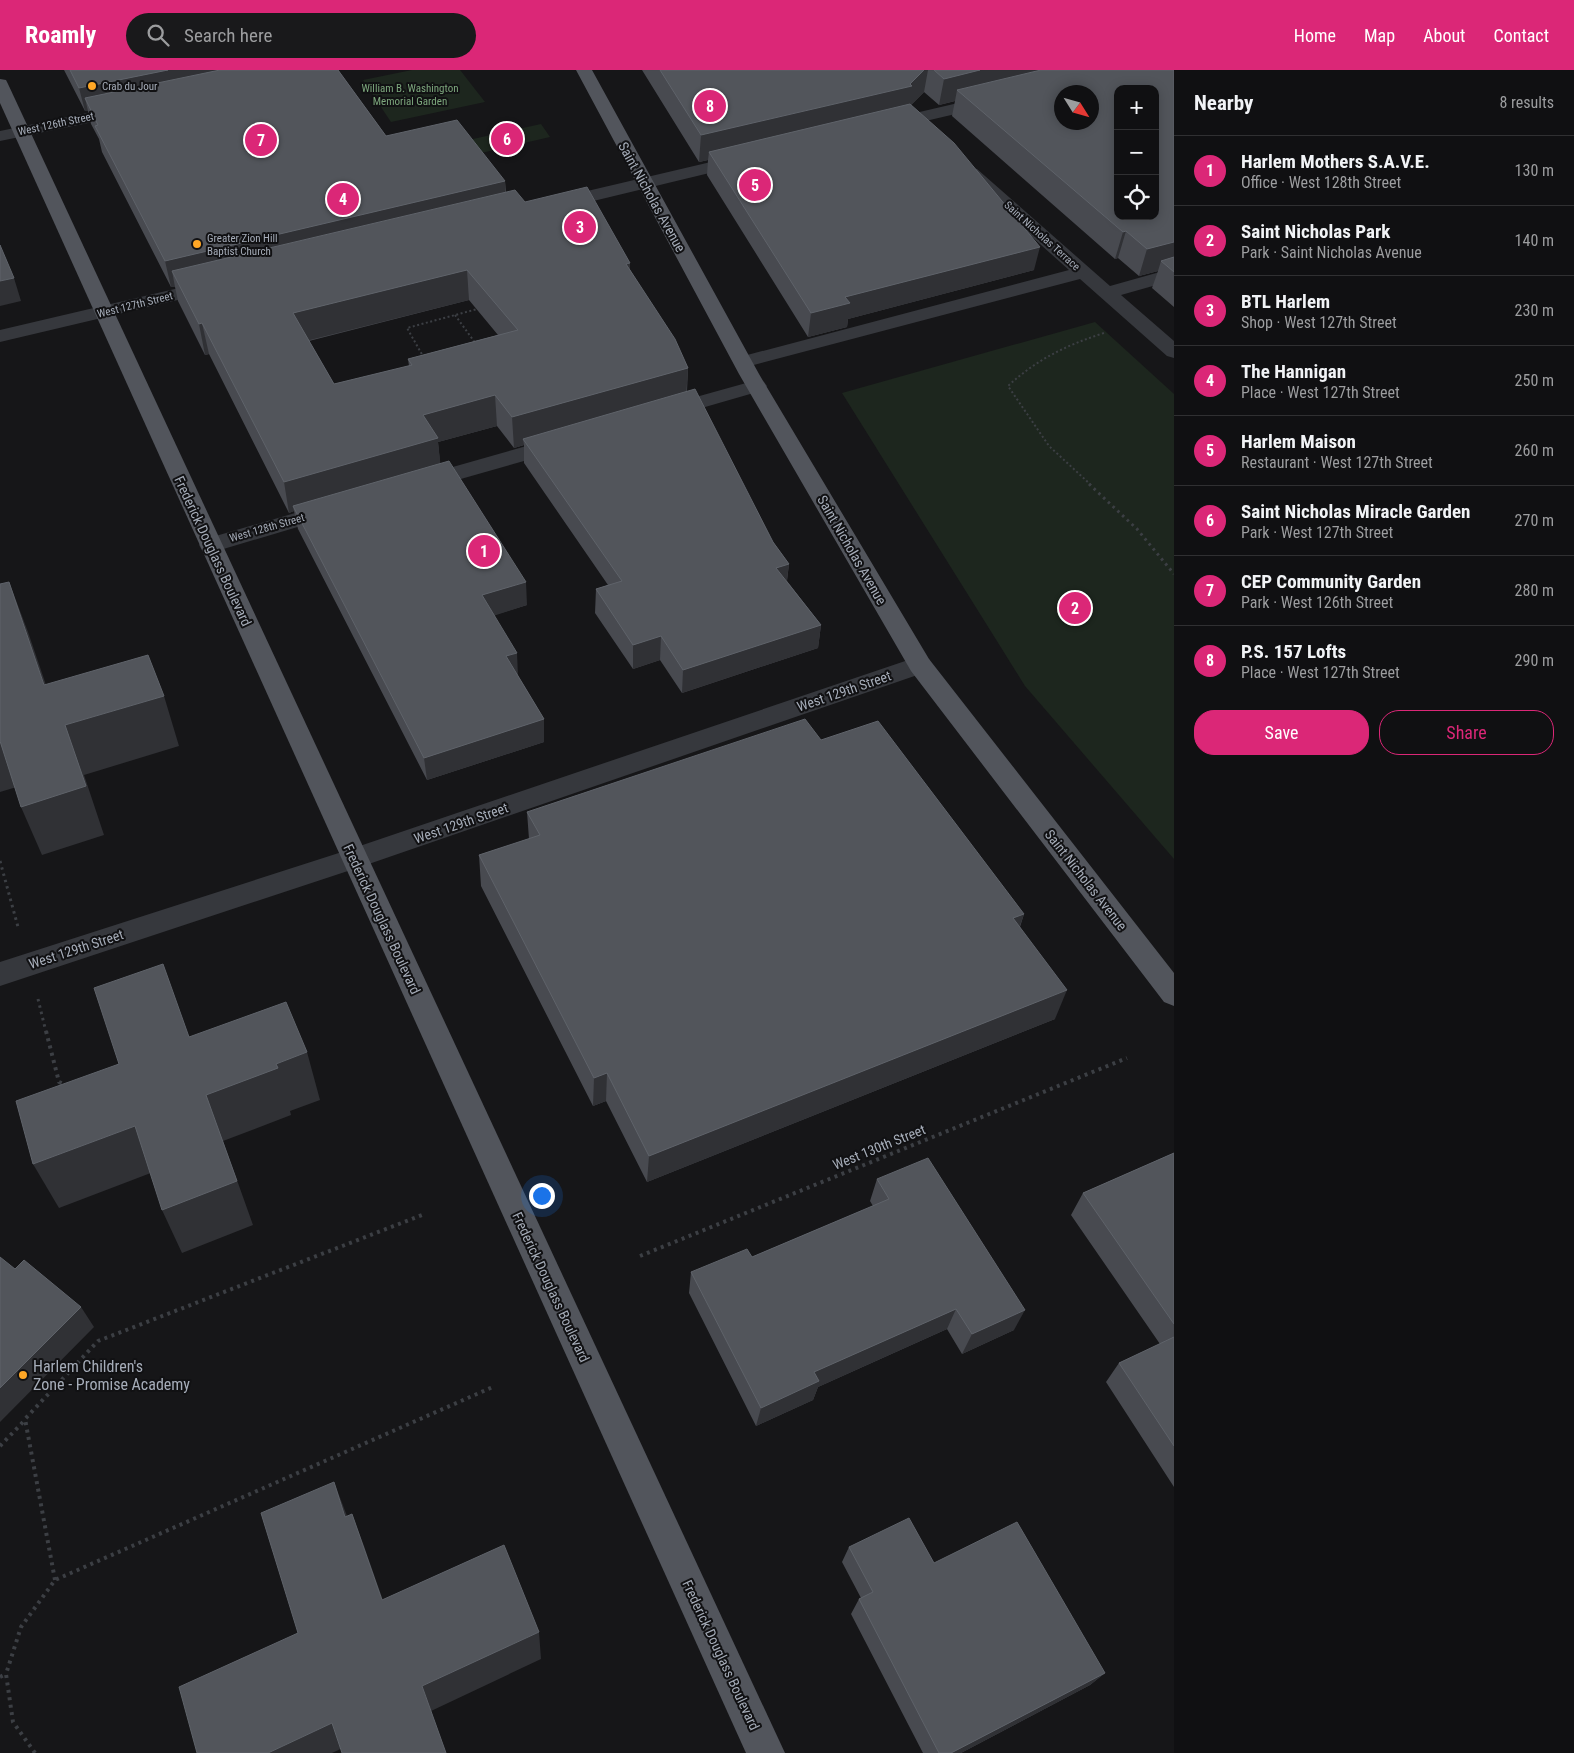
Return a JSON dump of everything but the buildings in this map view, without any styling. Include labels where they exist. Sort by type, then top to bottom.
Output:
[{"type":"main road","name":"Saint Nicholas Avenue","points":[[584,70],[743,362],[920,665],[1174,994]]},
{"type":"main road","name":"Frederick Douglass Boulevard","points":[[0,84],[354,859],[766,1753]]},
{"type":"street","points":[[874,128],[1004,97]]},
{"type":"street","name":"West 126th Street","points":[[0,136],[145,106]]},
{"type":"street","points":[[911,119],[927,133]]},
{"type":"street","points":[[536,209],[761,155]]},
{"type":"street","name":"Saint Nicholas Terrace","points":[[959,162],[1174,352]]},
{"type":"street","points":[[743,362],[1083,272]]},
{"type":"street","points":[[1106,293],[1174,274]]},
{"type":"street","name":"West 127th Street","points":[[0,336],[229,282]]},
{"type":"street","points":[[643,419],[757,386]]},
{"type":"street","points":[[401,490],[578,438]]},
{"type":"street","name":"West 128th Street","points":[[210,545],[353,503]]},
{"type":"street","name":"West 129th Street","points":[[0,974],[354,859],[920,665]]},
{"type":"path","points":[[426,361],[407,328],[482,308]]},
{"type":"path","points":[[455,315],[478,348]]},
{"type":"path","points":[[1064,345],[1031,364],[1008,386],[1049,446],[1137,529],[1174,574]]},
{"type":"path","points":[[0,862],[18,927]]},
{"type":"path","points":[[38,999],[59,1082],[68,1086]]},
{"type":"path","name":"West 130th Street","points":[[640,1256],[1127,1058]]},
{"type":"path","points":[[0,1446],[98,1341],[422,1215]]},
{"type":"path","points":[[36,1753],[14,1722],[6,1674],[21,1627],[55,1580],[496,1386]]},
{"type":"path","points":[[25,1419],[55,1580]]},
{"type":"path","points":[[0,1677],[6,1674]]},
{"type":"green space","name":"William B. Washington Memorial Garden","points":[[412,70],[460,70],[485,102],[391,122],[363,80]]},
{"type":"green space","points":[[541,124],[550,137],[473,155],[464,141]]},
{"type":"green space","points":[[1095,322],[1174,394],[1174,859],[1025,686],[842,393]]},
{"type":"place","name":"Crab du Jour","points":[[92,86]]},
{"type":"place","name":"P.S. 157 Lofts","points":[[710,106]]},
{"type":"place","name":"Saint Nicholas Miracle Garden","points":[[507,139]]},
{"type":"place","name":"CEP Community Garden","points":[[261,140]]},
{"type":"place","name":"Harlem Maison","points":[[755,185]]},
{"type":"place","name":"The Hannigan","points":[[343,199]]},
{"type":"place","name":"BTL Harlem","points":[[580,227]]},
{"type":"place","name":"Greater Zion Hill Baptist Church","points":[[197,244]]},
{"type":"place","name":"Harlem Mothers S.A.V.E.","points":[[484,551]]},
{"type":"place","name":"Saint Nicholas Park","points":[[1075,608]]},
{"type":"place","name":"Harlem Children's Zone - Promise Academy","points":[[23,1375]]}]
